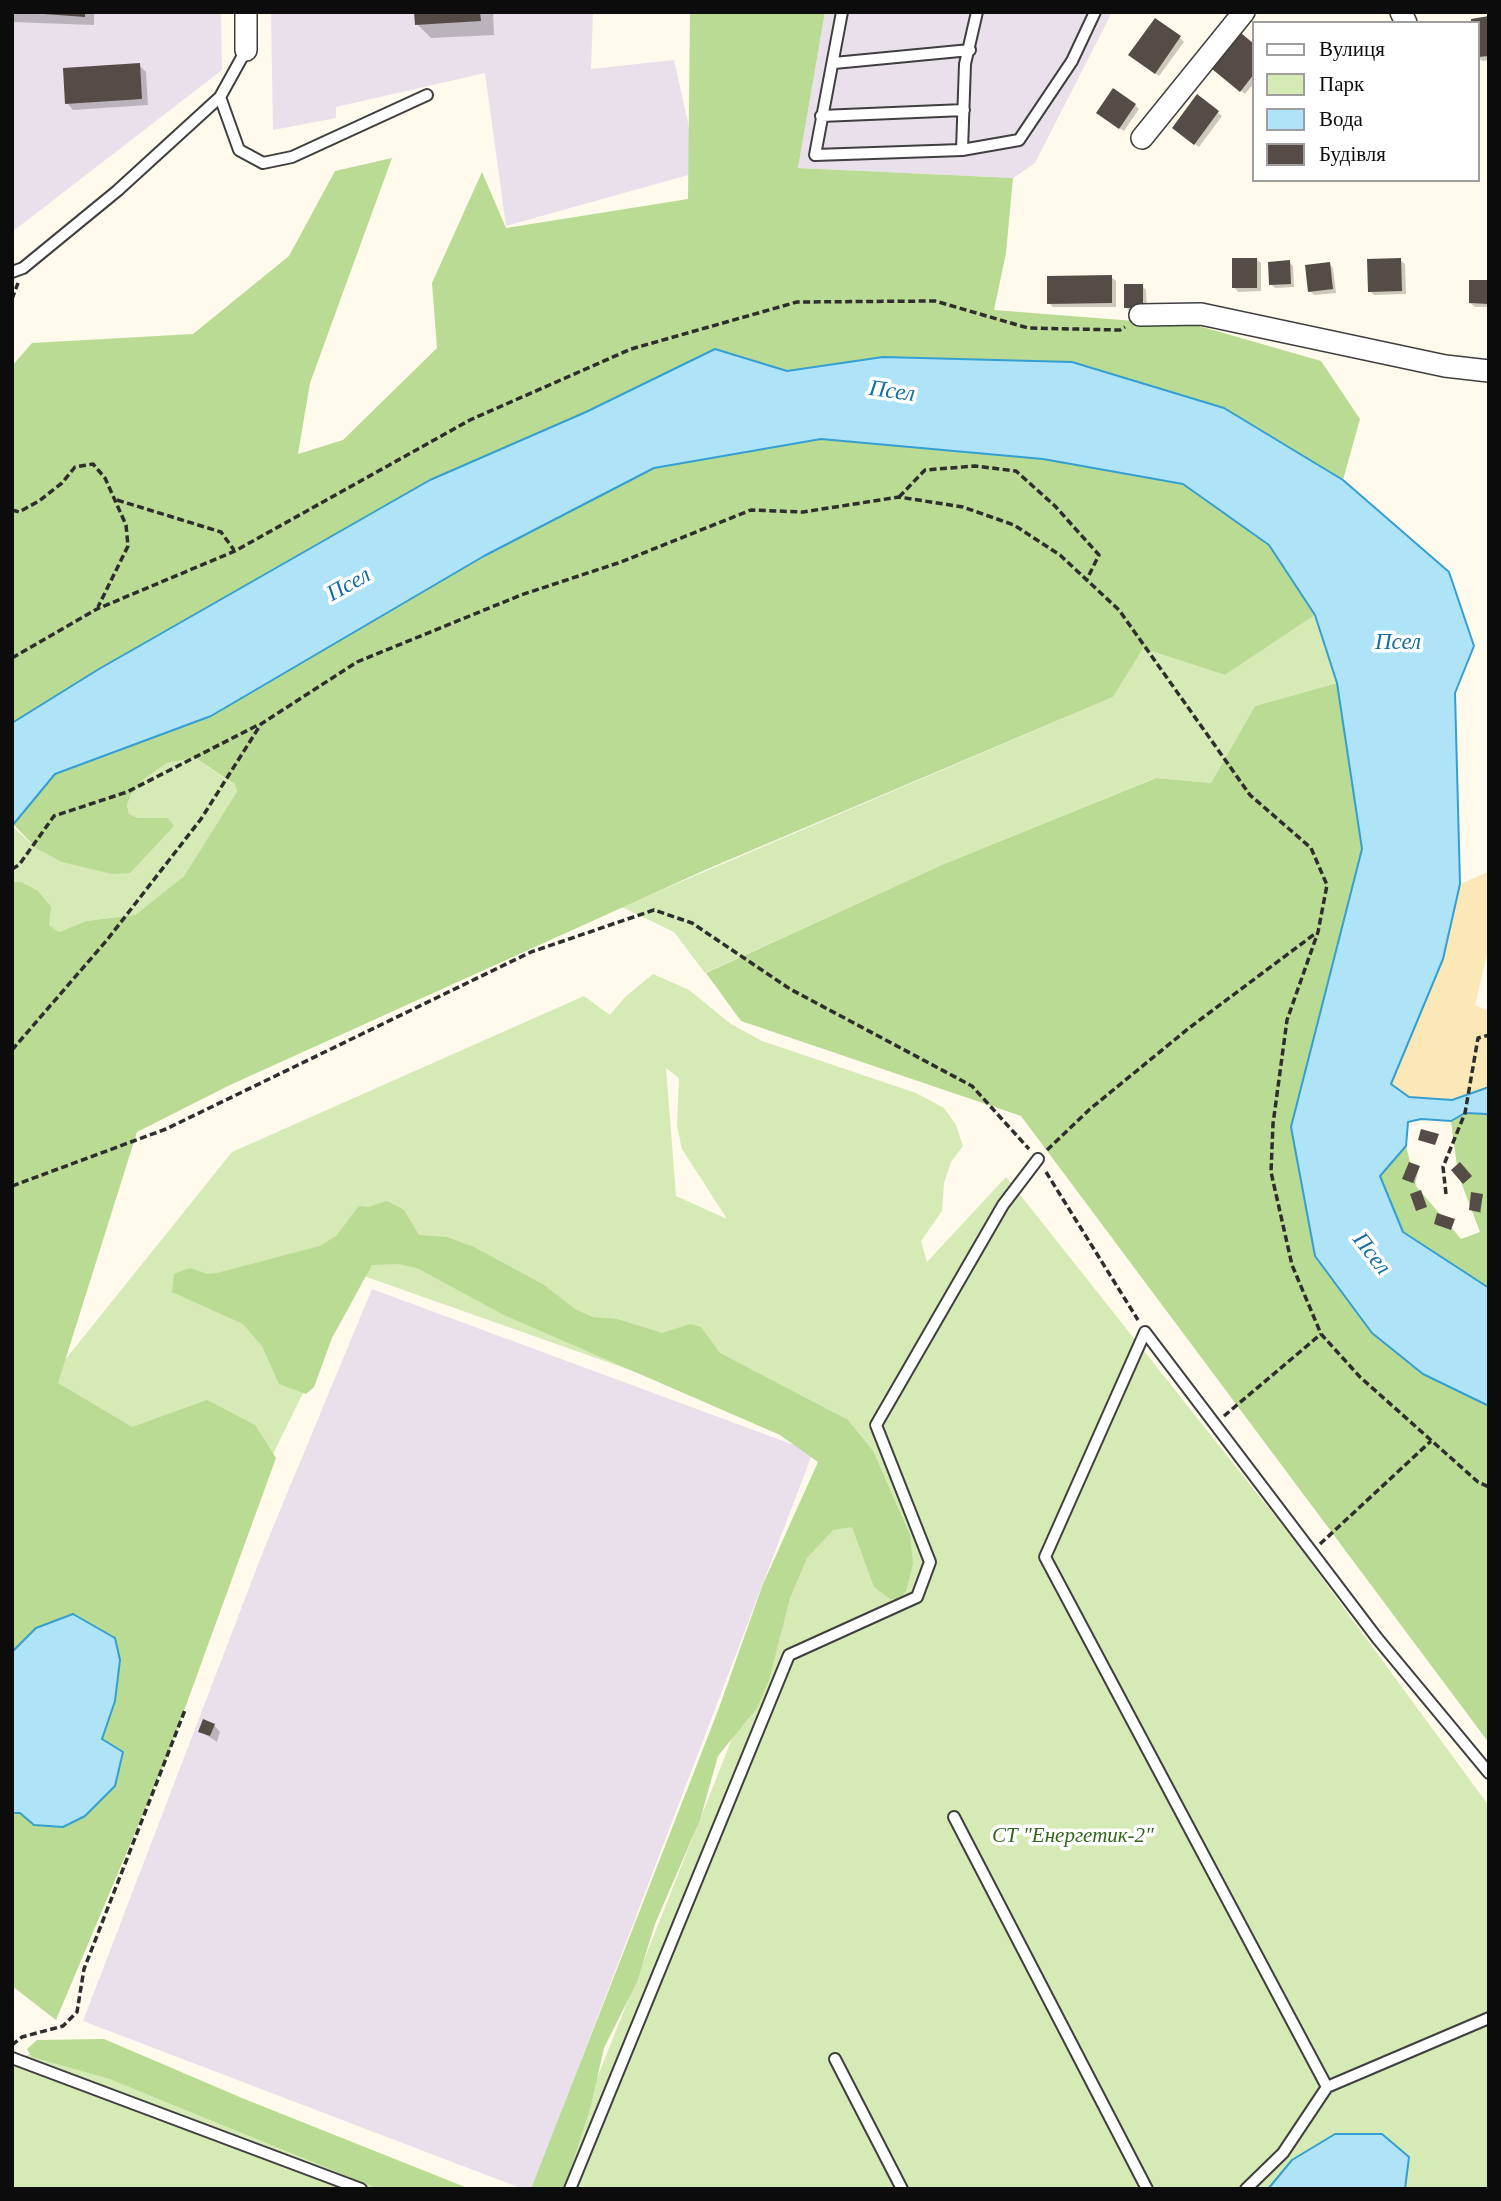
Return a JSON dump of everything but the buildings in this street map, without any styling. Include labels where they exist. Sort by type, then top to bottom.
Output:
[{"type":"street","points":[[246,12],[246,50]]},
{"type":"street","points":[[1142,138],[1244,12]]},
{"type":"street","points":[[1140,315],[1201,314],[1445,366],[1489,371]]},
{"type":"lane","points":[[842,12],[815,155],[962,150],[1019,139],[1072,61],[1095,12]]},
{"type":"lane","points":[[962,150],[965,64],[977,12]]},
{"type":"lane","points":[[12,272],[23,268],[117,191],[220,97],[246,50]]},
{"type":"lane","points":[[834,63],[970,50]]},
{"type":"lane","points":[[220,97],[239,150],[263,163],[292,157],[427,95]]},
{"type":"lane","points":[[821,116],[964,110]]},
{"type":"lane","points":[[570,2189],[789,1655],[918,1597],[930,1562],[876,1425],[1003,1205],[1038,1158]]},
{"type":"lane","points":[[1327,2087],[1045,1556],[1145,1332],[1377,1638],[1489,1773]]},
{"type":"lane","points":[[954,1816],[1147,2189]]},
{"type":"lane","points":[[1246,2189],[1283,2153],[1327,2087],[1489,2018]]},
{"type":"lane","points":[[12,2058],[361,2189]]},
{"type":"lane","points":[[835,2059],[902,2189]]},
{"type":"path","points":[[12,658],[97,608],[235,551],[470,420],[631,349],[797,302],[935,301],[1028,328],[1120,330],[1140,315]]},
{"type":"path","points":[[12,510],[19,512],[38,501],[62,483],[75,467],[93,464],[117,500],[126,525],[128,546],[97,608]]},
{"type":"path","points":[[898,496],[925,470],[975,466],[1016,471],[1082,532],[1099,555],[1086,579]]},
{"type":"path","points":[[12,869],[19,865],[54,817],[127,792],[261,724],[357,662],[521,595],[621,562],[751,510],[803,512],[898,496],[963,507],[1014,525],[1060,555],[1119,610],[1250,795],[1311,848],[1327,885],[1318,932],[1287,1020],[1278,1075],[1271,1172],[1292,1265],[1321,1334],[1360,1377],[1478,1482],[1489,1487]]},
{"type":"path","points":[[117,500],[220,532],[235,551]]},
{"type":"path","points":[[12,1050],[107,940],[201,819],[261,724]]},
{"type":"path","points":[[12,1186],[166,1129],[531,952],[654,910],[692,923],[790,989],[972,1086],[1038,1158],[1145,1332]]},
{"type":"path","points":[[1038,1158],[1090,1109],[1189,1028],[1318,932]]},
{"type":"path","points":[[1446,1194],[1443,1167],[1465,1113],[1465,1096],[1478,1038],[1489,1035]]},
{"type":"path","points":[[1214,1423],[1321,1334]]},
{"type":"path","points":[[1312,1552],[1431,1441]]},
{"type":"path","points":[[12,2045],[22,2037],[63,2026],[77,2012],[84,1969],[185,1710]]},
{"type":"shaded area","points":[[12,12],[221,12],[222,70],[12,232]]},
{"type":"shaded area","points":[[271,12],[593,12],[591,69],[674,60],[699,172],[506,226],[485,73],[336,107],[336,118],[273,130]]},
{"type":"shaded area","points":[[825,12],[1112,12],[1035,163],[1013,178],[798,168]]},
{"type":"shaded area","points":[[372,1289],[813,1452],[532,2189],[523,2189],[83,2021],[264,1549]]},
{"type":"green space","points":[[690,12],[825,12],[798,168],[1013,178],[1006,253],[994,310],[1199,326],[1321,361],[1360,419],[1343,480],[1224,408],[883,357],[787,371],[715,349],[586,412],[430,480],[99,669],[12,723],[12,366],[32,343],[193,334],[289,256],[335,171],[392,158],[310,383],[298,454],[343,440],[437,348],[432,283],[482,172],[506,228],[688,199]]},
{"type":"green space","points":[[821,439],[1043,459],[1183,484],[1269,545],[1315,615],[1225,675],[1143,648],[1113,697],[705,870],[230,1085],[137,1132],[58,1383],[132,1427],[207,1400],[255,1425],[276,1458],[169,1752],[56,2020],[12,1986],[12,1813],[20,1813],[34,1825],[85,1816],[115,1786],[102,1739],[115,1701],[36,1628],[12,1652],[12,882],[21,882],[38,891],[51,907],[49,925],[59,932],[86,921],[135,915],[184,876],[237,792],[235,784],[195,758],[167,763],[143,780],[131,795],[127,805],[129,814],[138,818],[168,818],[174,826],[130,873],[112,874],[62,862],[36,848],[14,825],[55,774],[211,716],[484,556],[654,468]]},
{"type":"green space","points":[[1315,615],[1337,683],[1255,706],[1211,783],[1155,778],[944,864],[705,973],[674,932],[622,907],[1113,697],[1143,647],[1225,675]]},
{"type":"green space","points":[[1337,683],[1362,849],[1291,1127],[1315,1256],[1423,1374],[1489,1406],[1489,1743],[1021,1116],[741,1021],[706,973],[944,864],[1156,778],[1211,783],[1255,706]]},
{"type":"green space","points":[[194,758],[235,784],[237,793],[184,876],[135,915],[86,921],[59,932],[49,925],[21,882],[12,882],[12,826],[36,848],[168,818],[138,818],[129,814],[127,805],[131,795],[143,780],[167,763]]},
{"type":"green space","name":"СТ \"Енергетик-2\"","points":[[653,974],[689,990],[731,1024],[762,1041],[916,1093],[944,1108],[956,1125],[963,1146],[951,1162],[944,1183],[942,1211],[921,1241],[927,1262],[1006,1177],[1294,1540],[1489,1806],[1489,2189],[1405,2189],[1409,2157],[1382,2135],[1335,2134],[1292,2160],[1268,2189],[553,2189],[848,1447],[361,1275],[246,1509],[40,1391],[232,1152],[584,996],[610,1015],[625,997]],"holes":[[[666,1068],[679,1078],[677,1126],[682,1149],[727,1219],[676,1196]]]},
{"type":"green space","points":[[1465,1113],[1488,1114],[1489,1118],[1489,1288],[1403,1232],[1380,1176],[1406,1146],[1416,1186],[1461,1239],[1480,1232],[1458,1174],[1451,1121]]},
{"type":"green space","points":[[387,1201],[404,1210],[419,1235],[447,1237],[474,1247],[544,1285],[575,1309],[592,1317],[617,1319],[662,1333],[690,1324],[701,1327],[720,1353],[848,1420],[873,1451],[910,1535],[913,1564],[906,1591],[899,1599],[890,1599],[874,1587],[852,1527],[833,1530],[807,1558],[790,1598],[769,1680],[757,1708],[718,1756],[700,1820],[655,1924],[637,1982],[604,2048],[590,2109],[564,2189],[531,2189],[719,1708],[763,1584],[818,1462],[780,1435],[504,1315],[417,1268],[398,1264],[372,1265],[332,1338],[314,1387],[306,1394],[279,1384],[262,1346],[243,1324],[172,1292],[174,1274],[190,1268],[208,1274],[217,1273],[320,1246],[336,1236],[359,1206],[368,1207]]},
{"type":"green space","points":[[104,2039],[242,2098],[470,2189],[379,2189],[110,2079],[32,2057],[27,2049],[37,2040]]},
{"type":"green space","points":[[36,2049],[411,2189],[12,2189],[12,2066]]},
{"type":"sand","points":[[1488,872],[1489,946],[1475,1005],[1489,1011],[1489,1087],[1453,1100],[1409,1097],[1391,1084],[1443,959],[1460,884]]},
{"type":"water","name":"Псел","points":[[715,349],[787,371],[883,357],[1072,362],[1224,408],[1343,480],[1449,572],[1474,646],[1455,693],[1460,884],[1443,959],[1391,1084],[1409,1097],[1452,1100],[1489,1087],[1489,1118],[1487,1114],[1465,1113],[1451,1121],[1421,1119],[1408,1122],[1406,1146],[1380,1176],[1403,1232],[1489,1288],[1489,1406],[1423,1374],[1372,1333],[1315,1256],[1291,1127],[1362,849],[1337,683],[1315,615],[1269,545],[1183,484],[1043,459],[821,439],[654,468],[484,556],[211,716],[55,774],[12,826],[12,723],[99,669],[430,480],[586,412]]},
{"type":"water","points":[[73,1614],[115,1638],[120,1660],[115,1701],[102,1739],[123,1752],[115,1786],[85,1816],[63,1827],[34,1825],[20,1813],[12,1813],[12,1652],[36,1628]]},
{"type":"water","points":[[1335,2134],[1382,2134],[1409,2157],[1405,2189],[1268,2189],[1292,2160]]}]
